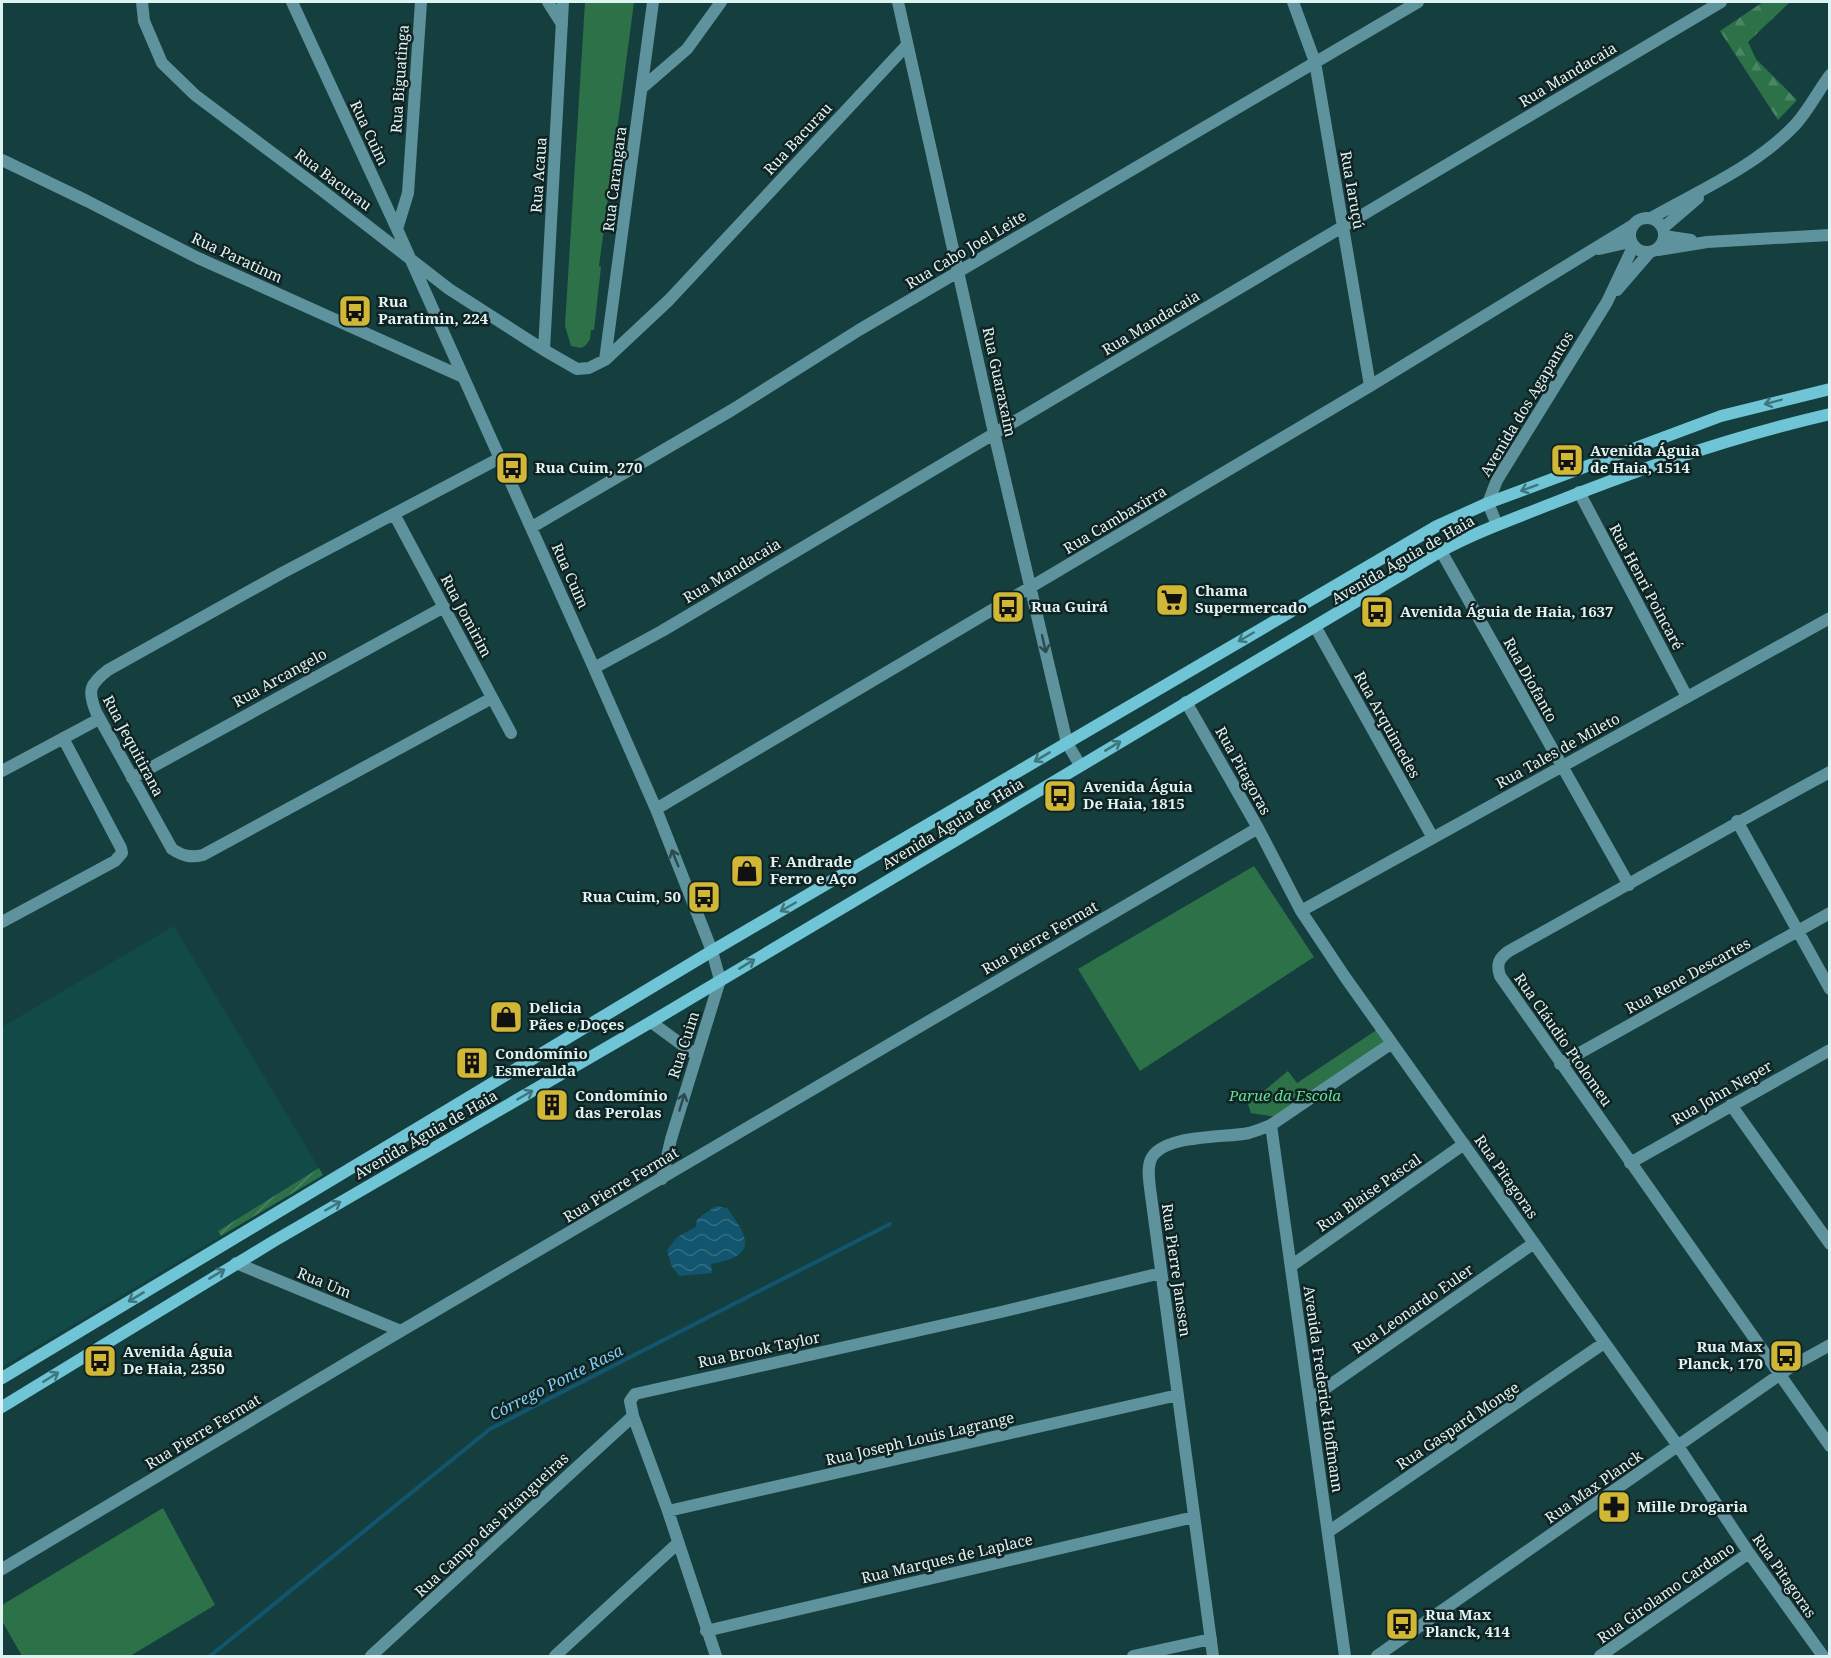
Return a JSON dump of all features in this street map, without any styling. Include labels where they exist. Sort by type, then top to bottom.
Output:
[{"type":"main road","name":"Avenida Águia de Haia","points":[[2,1378],[712,951],[1437,526],[1488,503],[1721,416],[1830,389]]},
{"type":"main road","name":"Avenida Águia de Haia","points":[[2,1407],[236,1263],[651,1022],[1186,702],[1316,628],[1441,551],[1468,537],[1579,492],[1755,432],[1830,414]]},
{"type":"main road","points":[[282,1208],[272,1226],[276,1233],[282,1236]]},
{"type":"street","name":"Rua Bacurau","points":[[142,2],[144,21],[162,63],[195,95],[449,289],[577,369],[589,368],[605,360],[669,300],[907,45]]},
{"type":"street","name":"Rua Cuim","points":[[292,2],[532,527],[656,809],[712,951],[720,980],[671,1139],[662,1179]]},
{"type":"street","name":"Rua Biguatinga","points":[[397,229],[408,194],[421,2]]},
{"type":"street","points":[[548,2],[562,24]]},
{"type":"street","name":"Rua Acaua","points":[[544,350],[563,2]]},
{"type":"street","name":"Rua Carangara","points":[[605,360],[653,2]]},
{"type":"street","points":[[642,88],[687,49],[721,2]]},
{"type":"street","name":"Rua Guaraxaim","points":[[898,2],[994,433],[1067,743],[1080,765]]},
{"type":"street","name":"Rua Iaruçú","points":[[1293,2],[1315,62],[1370,386]]},
{"type":"street","name":"Rua Cabo Joel Leite","points":[[532,527],[732,410],[859,330],[1418,2]]},
{"type":"street","name":"Rua Mandacaia","points":[[594,668],[662,631],[1721,2]]},
{"type":"street","points":[[1830,75],[1795,124],[1750,161],[1710,187],[1651,218],[1641,219],[1633,225],[1629,236],[1632,244],[1643,253],[1707,242],[1830,236]]},
{"type":"street","name":"Rua Paratinm","points":[[2,160],[198,258],[463,377]]},
{"type":"street","points":[[1653,251],[1664,232],[1710,187]]},
{"type":"street","points":[[1651,218],[1656,220],[1664,232],[1707,242]]},
{"type":"street","name":"Rua Cambaxirra","points":[[656,809],[1370,386],[1633,225]]},
{"type":"street","name":"Rua Cambaxirra","points":[[1586,252],[1632,244]]},
{"type":"street","name":"Avenida dos Agapantos","points":[[1488,503],[1497,480],[1607,302],[1632,244]]},
{"type":"street","name":"Avenida dos Agapantos","points":[[1607,302],[1653,251]]},
{"type":"street","name":"Rua Jequitirana","points":[[492,698],[203,855],[194,857],[183,856],[172,849],[99,718],[90,697],[90,690],[92,685],[108,670],[282,573],[500,458]]},
{"type":"street","name":"Rua Henri Poincaré","points":[[1579,492],[1687,697]]},
{"type":"street","points":[[1488,503],[1497,525]]},
{"type":"street","name":"Rua Jomirim","points":[[394,514],[511,733]]},
{"type":"street","name":"Rua Diofanto","points":[[1441,551],[1629,885]]},
{"type":"street","name":"Rua Arcangelo","points":[[132,777],[444,607]]},
{"type":"street","name":"Rua Tales de Mileto","points":[[1301,911],[1830,618]]},
{"type":"street","name":"Rua Arquimedes","points":[[1316,628],[1433,838]]},
{"type":"street","name":"Rua Pitagoras","points":[[1186,702],[1301,911],[1678,1446],[1749,1553],[1822,1656]]},
{"type":"street","points":[[2,771],[99,718]]},
{"type":"street","points":[[2,922],[115,861],[122,853],[122,848],[63,738]]},
{"type":"street","name":"Rua Cláudio Ptolomeu","points":[[1830,772],[1509,951],[1498,963],[1500,976],[1560,1064],[1830,1446]]},
{"type":"street","points":[[1737,822],[1830,989]]},
{"type":"street","name":"Rua Pierre Fermat","points":[[2,1569],[401,1331],[1257,828]]},
{"type":"street","name":"Rua Rene Descartes","points":[[1560,1064],[1830,913]]},
{"type":"street","points":[[651,1022],[696,1055]]},
{"type":"street","name":"Rua Pierre Janssen","points":[[1213,1656],[1161,1273],[1149,1173],[1150,1160],[1160,1148],[1173,1143],[1249,1132],[1271,1125],[1392,1043]]},
{"type":"street","name":"Rua John Neper","points":[[1630,1163],[1830,1050]]},
{"type":"street","points":[[1731,1105],[1830,1244]]},
{"type":"street","name":"Avenida Frederick Hoffmann","points":[[1271,1125],[1345,1656]]},
{"type":"street","name":"Rua Blaise Pascal","points":[[1291,1266],[1464,1144]]},
{"type":"street","name":"Rua Leonardo Euler","points":[[1310,1399],[1534,1243]]},
{"type":"street","name":"Rua Um","points":[[236,1263],[401,1331]]},
{"type":"street","name":"Rua Brook Taylor","points":[[633,1416],[630,1401],[637,1392],[1001,1312],[1161,1273]]},
{"type":"street","name":"Rua Gaspard Monge","points":[[1328,1532],[1604,1343]]},
{"type":"street","name":"Rua Max Planck","points":[[1377,1656],[1779,1375],[1830,1345]]},
{"type":"street","name":"Rua Joseph Louis Lagrange","points":[[668,1512],[1178,1395]]},
{"type":"street","points":[[633,1416],[716,1656]]},
{"type":"street","name":"Rua Campo das Pitangueiras","points":[[371,1656],[633,1416]]},
{"type":"street","name":"Rua Marques de Laplace","points":[[706,1631],[1194,1517]]},
{"type":"street","points":[[555,1656],[678,1544]]},
{"type":"street","name":"Rua Girolamo Cardano","points":[[1600,1656],[1749,1553]]},
{"type":"street","points":[[1133,1656],[1211,1639]]},
{"type":"shaded area","points":[[174,926],[319,1168],[218,1231],[221,1236],[2,1367],[2,1027]]},
{"type":"green space","points":[[585,2],[634,2],[599,266],[601,267],[594,330],[591,330],[590,339],[581,348],[571,346],[565,326]]},
{"type":"green space","points":[[1763,2],[1790,2],[1748,42],[1756,59],[1797,100],[1778,120],[1720,31]]},
{"type":"green space","points":[[1254,866],[1314,957],[1140,1071],[1078,969]]},
{"type":"green space","name":"Parue da Escola","points":[[1381,1027],[1392,1043],[1284,1118],[1251,1113],[1248,1104],[1288,1071],[1297,1083]]},
{"type":"green space","points":[[319,1168],[323,1175],[221,1236],[218,1231]]},
{"type":"green space","points":[[163,1508],[215,1605],[130,1656],[22,1656],[2,1621],[2,1605]]},
{"type":"water","points":[[716,1206],[727,1208],[741,1229],[745,1245],[742,1251],[726,1261],[711,1264],[712,1273],[679,1276],[671,1265],[667,1250],[677,1237],[696,1227],[697,1219]]},
{"type":"waterway","name":"Córrego Ponte Rasa","points":[[210,1656],[490,1429],[890,1224]]},
{"type":"place","name":"Rua Paratimin, 224","points":[[355,311]]},
{"type":"place","name":"Avenida Águia de Haia, 1514","points":[[1567,460]]},
{"type":"place","name":"Rua Cuim, 270","points":[[512,468]]},
{"type":"place","name":"Chama Supermercado","points":[[1172,600]]},
{"type":"place","name":"Rua Guirá","points":[[1008,607]]},
{"type":"place","name":"Avenida Águia de Haia, 1637","points":[[1377,612]]},
{"type":"place","name":"Avenida Águia De Haia, 1815","points":[[1060,796]]},
{"type":"place","name":"F. Andrade Ferro e Aço","points":[[747,871]]},
{"type":"place","name":"Rua Cuim, 50","points":[[704,897]]},
{"type":"place","name":"Delicia Pães e Doçes","points":[[506,1017]]},
{"type":"place","name":"Condomínio Esmeralda","points":[[472,1063]]},
{"type":"place","name":"Condomínio das Perolas","points":[[552,1105]]},
{"type":"place","name":"Rua Max Planck, 170","points":[[1786,1356]]},
{"type":"place","name":"Avenida Águia De Haia, 2350","points":[[100,1361]]},
{"type":"place","name":"Mille Drogaria","points":[[1614,1507]]},
{"type":"place","name":"Rua Max Planck, 414","points":[[1402,1624]]}]
